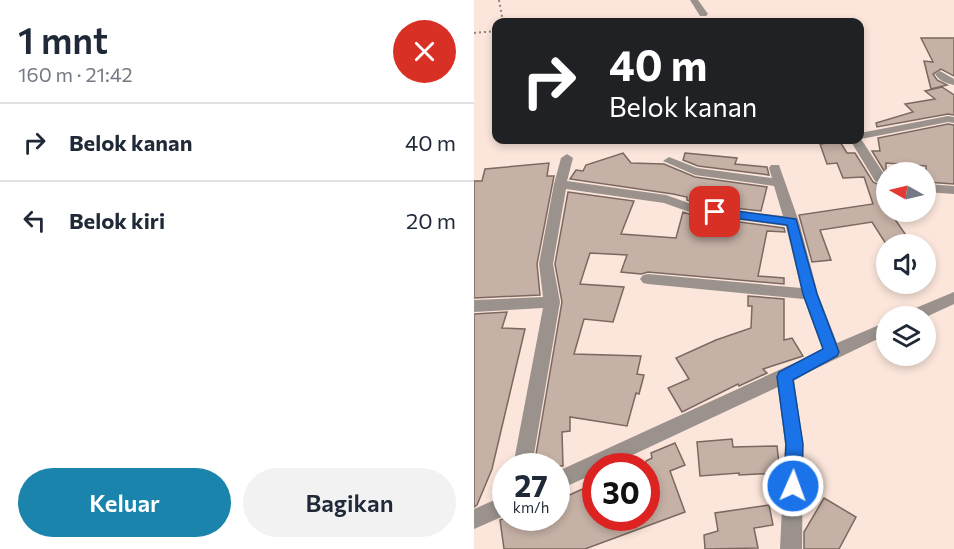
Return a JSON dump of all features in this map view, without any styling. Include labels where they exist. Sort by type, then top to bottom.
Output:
[{"type":"street","points":[[694,0],[703,14]]},
{"type":"street","points":[[940,74],[946,80],[954,82]]},
{"type":"street","points":[[864,135],[952,121]]},
{"type":"street","points":[[859,144],[876,172]]},
{"type":"street","points":[[524,453],[552,302],[546,264],[560,184],[567,158]]},
{"type":"street","points":[[669,161],[695,171],[780,183]]},
{"type":"street","points":[[775,168],[792,222],[810,294],[832,352]]},
{"type":"street","points":[[560,184],[666,199],[695,210],[792,222]]},
{"type":"street","points":[[936,189],[954,190]]},
{"type":"street","points":[[648,279],[810,294]]},
{"type":"street","points":[[936,306],[953,299]]},
{"type":"street","points":[[474,306],[552,302]]},
{"type":"street","points":[[570,476],[785,377],[876,332]]},
{"type":"street","points":[[785,377],[794,444],[791,549]]},
{"type":"street","points":[[474,519],[492,511]]},
{"type":"path","points":[[500,0],[502,18]]},
{"type":"path","points":[[474,33],[492,31]]},
{"type":"building","points":[[921,38],[954,38],[954,76],[941,69],[933,74],[937,80],[947,85],[931,89],[924,61],[933,62]]},
{"type":"building","points":[[942,87],[954,95],[954,115],[948,114],[877,127],[876,123],[913,112],[905,104],[935,99],[925,91]]},
{"type":"building","points":[[948,124],[954,125],[954,184],[936,183],[936,162],[879,162],[872,151],[880,151],[878,138]]},
{"type":"building","points":[[820,144],[841,144],[847,153],[855,153],[876,183],[876,222],[897,222],[905,234],[880,234],[872,222],[820,230],[831,260],[812,262],[799,215],[873,204],[864,177],[843,178],[837,163],[827,164]]},
{"type":"building","points":[[623,153],[631,163],[664,164],[695,177],[767,187],[761,211],[698,204],[687,200],[687,197],[673,194],[570,179],[576,170],[583,171],[586,165]]},
{"type":"building","points":[[685,153],[737,158],[735,164],[767,167],[769,175],[698,166],[683,160]]},
{"type":"building","points":[[549,163],[547,176],[554,176],[537,264],[540,295],[474,298],[474,181],[482,181],[485,169]]},
{"type":"building","points":[[568,192],[634,201],[621,234],[676,238],[683,212],[695,216],[784,228],[785,232],[767,231],[758,276],[784,278],[784,284],[648,272],[641,274],[621,272],[627,255],[590,253],[580,284],[624,287],[613,322],[584,319],[574,354],[641,356],[637,374],[644,375],[639,394],[636,393],[627,426],[570,417],[570,431],[562,432],[563,453],[536,453],[562,302],[555,264]]},
{"type":"building","points":[[748,296],[784,299],[784,340],[792,338],[803,356],[763,369],[767,373],[739,386],[738,384],[682,412],[668,388],[689,379],[676,358],[716,340],[751,328],[752,306],[748,306]]},
{"type":"building","points":[[507,312],[502,328],[525,329],[496,453],[492,453],[492,469],[477,505],[474,507],[474,314]]},
{"type":"building","points":[[732,439],[733,447],[777,446],[780,473],[700,476],[697,442]]},
{"type":"building","points":[[675,443],[685,465],[670,471],[685,512],[660,521],[660,453],[651,453]]},
{"type":"building","points":[[582,489],[582,531],[634,531],[585,549],[504,549],[502,531],[570,531],[570,495]]},
{"type":"building","points":[[824,498],[856,517],[839,549],[804,549],[804,532]]},
{"type":"building","points":[[769,505],[773,525],[754,528],[758,548],[705,549],[704,535],[718,531],[715,513]]},
{"type":"route","points":[[715,212],[792,222],[810,294],[832,352],[785,377],[794,444],[793,486]]}]
